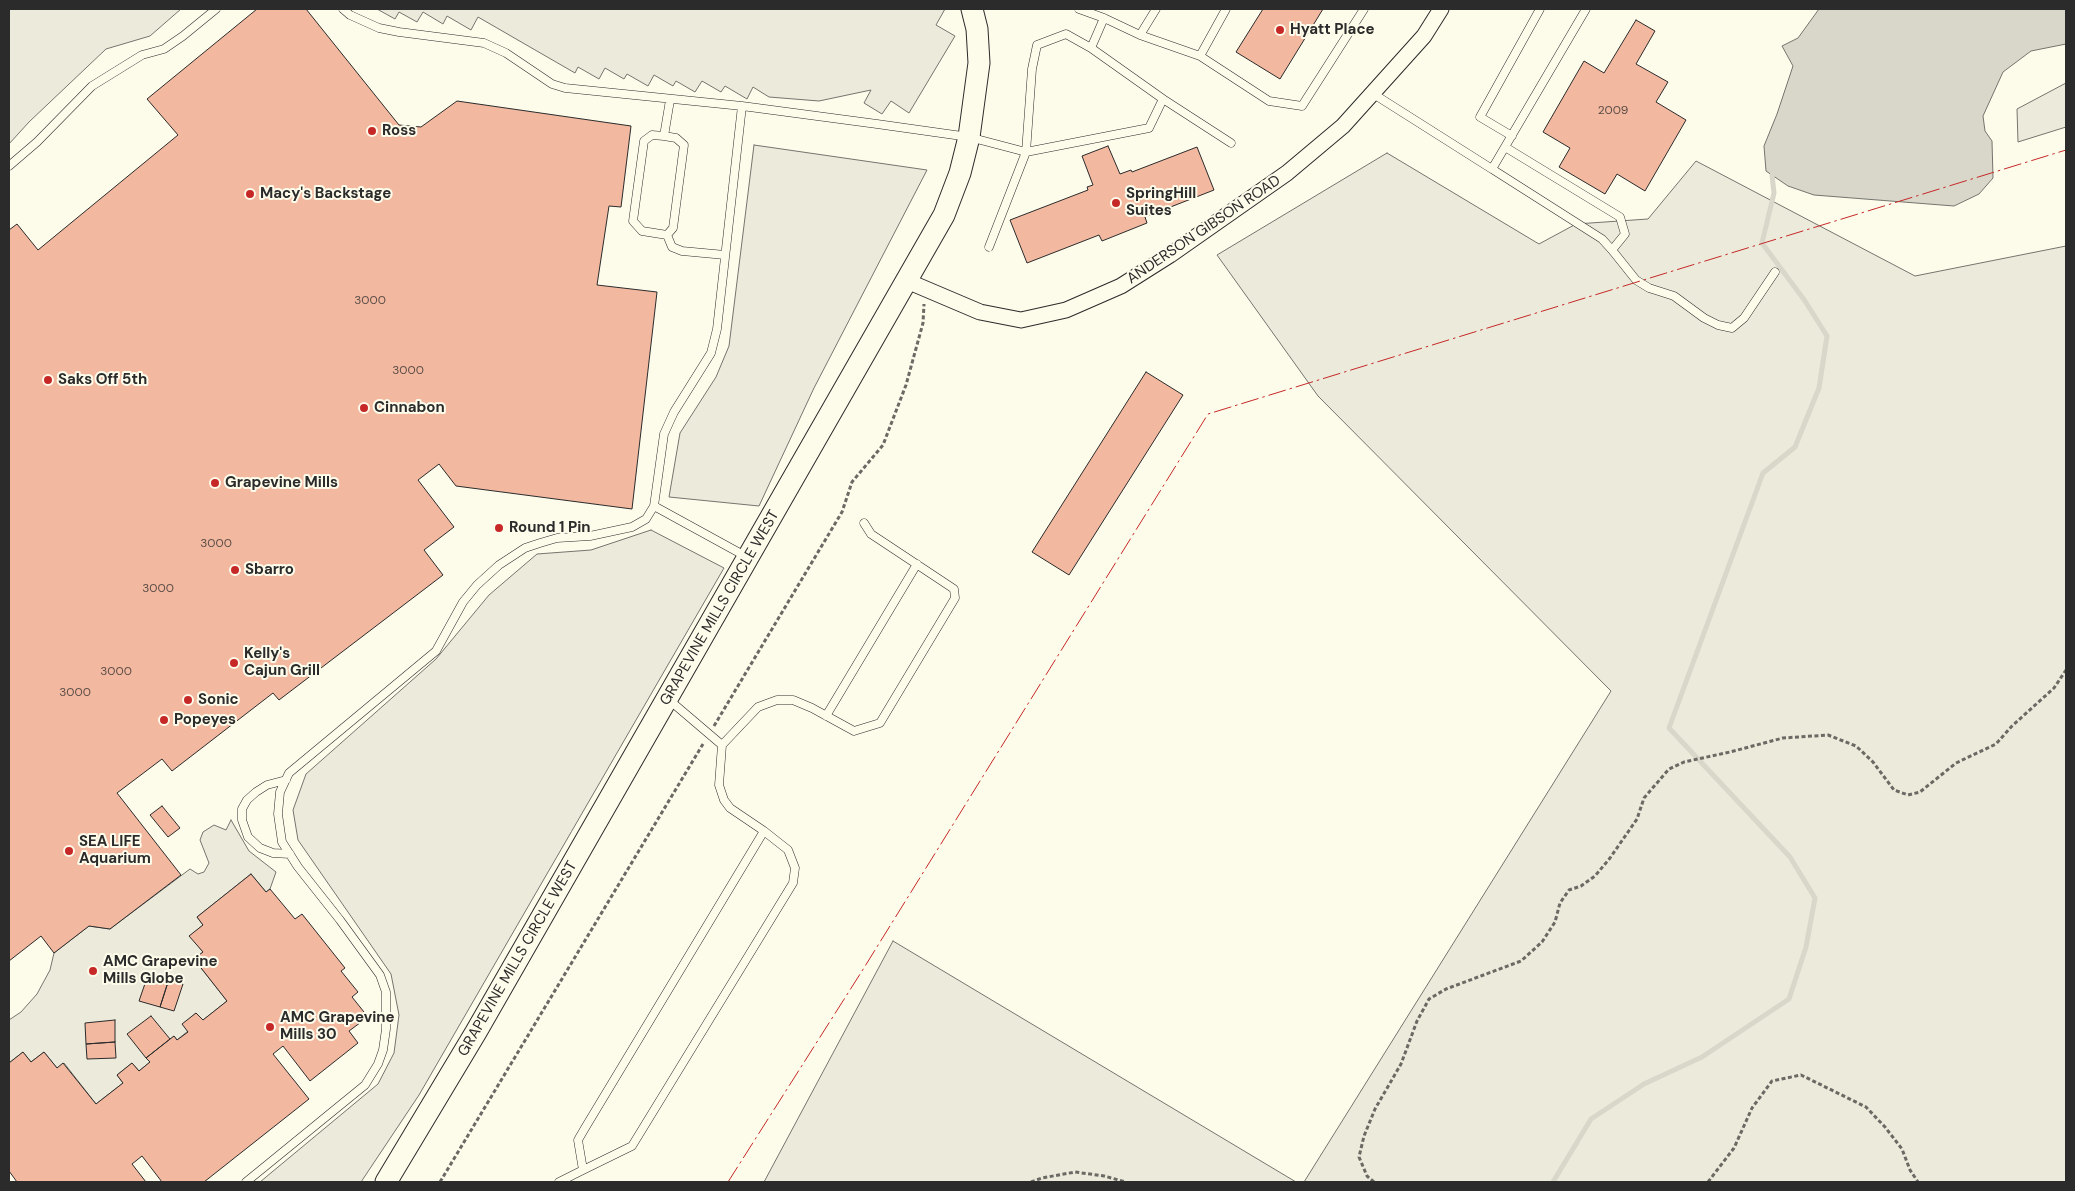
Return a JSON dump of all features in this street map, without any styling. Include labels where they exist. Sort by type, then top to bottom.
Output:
[{"type":"street","name":"GRAPEVINE MILLS CIRCLE WEST","points":[[386,1182],[442,1091],[944,215],[960,173],[970,137],[979,63],[977,29],[972,9]]},
{"type":"street","name":"ANDERSON GIBSON ROAD","points":[[907,281],[980,312],[1021,320],[1066,310],[1121,286],[1170,255],[1279,178],[1343,126],[1424,36],[1441,9]]},
{"type":"lane","points":[[9,166],[26,152],[92,86],[142,55],[164,48],[183,36],[216,9]]},
{"type":"lane","points":[[344,9],[350,15],[379,28],[484,43],[506,54],[552,84],[565,88],[742,106],[970,137],[1026,152],[1149,128],[1163,99]]},
{"type":"lane","points":[[1079,9],[1200,56],[1269,101],[1302,106],[1364,9]]},
{"type":"lane","points":[[1140,34],[1156,9]]},
{"type":"lane","points":[[1200,56],[1226,9]]},
{"type":"lane","points":[[1512,136],[1480,117],[1540,9]]},
{"type":"lane","points":[[1492,169],[1586,9]]},
{"type":"lane","points":[[1091,48],[1104,18]]},
{"type":"lane","points":[[989,247],[1026,152],[1032,69],[1037,46],[1066,34],[1091,48],[1163,99],[1231,143]]},
{"type":"lane","points":[[1372,93],[1602,239],[1636,280],[1649,288],[1674,296],[1704,318],[1718,325],[1732,328],[1744,318],[1775,272]]},
{"type":"lane","points":[[664,136],[670,100]]},
{"type":"lane","points":[[246,1182],[365,1085],[373,1076],[383,1050],[386,1029],[386,992],[380,975],[282,842],[278,814],[280,792],[290,772],[436,651],[468,596],[499,565],[525,548],[557,538],[590,536],[632,527],[646,519],[654,506],[664,434],[674,412],[711,352],[716,328],[742,106]]},
{"type":"lane","points":[[652,136],[676,138],[684,145],[673,228],[667,235],[642,231],[633,221],[644,141],[652,136]]},
{"type":"lane","points":[[1505,147],[1620,218],[1625,234],[1612,250]]},
{"type":"lane","points":[[667,235],[672,247],[682,251],[725,255]]},
{"type":"lane","points":[[654,506],[748,558]]},
{"type":"lane","points":[[559,1182],[632,1146],[793,883],[795,868],[788,850],[730,808],[724,800],[719,785],[722,745],[758,707],[777,700],[792,700],[854,731],[880,723],[955,598],[954,589],[871,534],[864,524]]},
{"type":"lane","points":[[826,716],[917,564]]},
{"type":"lane","points":[[668,699],[722,745]]},
{"type":"lane","points":[[286,780],[267,785],[247,800],[242,809],[242,820],[248,837],[260,848],[273,854],[290,854]]},
{"type":"lane","points":[[583,1170],[578,1140],[584,1128],[764,831]]},
{"type":"path","points":[[1374,1182],[1367,1176],[1359,1157],[1364,1136],[1375,1109],[1401,1064],[1417,1021],[1429,999],[1446,989],[1521,961],[1542,942],[1555,922],[1560,903],[1569,890],[1581,886],[1595,876],[1610,858],[1636,819],[1644,798],[1669,769],[1684,762],[1783,738],[1828,735],[1856,746],[1873,762],[1894,790],[1908,795],[1920,792],[1956,763],[1996,744],[2012,726],[2054,688],[2066,670]]},
{"type":"path","points":[[1708,1182],[1734,1148],[1752,1108],[1772,1081],[1801,1075],[1866,1107],[1885,1126],[1902,1148],[1910,1170],[1918,1182]]},
{"type":"path","points":[[1031,1182],[1075,1172],[1104,1176],[1126,1182]]},
{"type":"shaded area","points":[[9,9],[181,9],[150,36],[106,49],[29,122],[9,144]]},
{"type":"shaded area","points":[[377,9],[945,9],[936,25],[955,36],[909,113],[891,101],[882,114],[864,103],[871,90],[819,101],[769,97],[753,87],[747,99],[725,86],[721,92],[702,81],[695,92],[676,81],[673,86],[654,75],[648,86],[627,74],[624,79],[605,68],[599,79],[578,67],[575,73],[478,17],[471,30],[447,16],[443,24],[423,12],[417,22],[399,12],[395,19]]},
{"type":"shaded area","points":[[1819,9],[2066,9],[2066,44],[2031,51],[2003,72],[1983,116],[1985,131],[1992,141],[1993,178],[1979,194],[1954,206],[1814,195],[1788,186],[1766,171],[1764,146],[1793,66],[1782,46],[1798,38]]},
{"type":"shaded area","points":[[2066,83],[2066,127],[2018,142],[2017,109]]},
{"type":"shaded area","points":[[754,145],[927,170],[814,388],[759,506],[669,497],[680,433],[716,377],[729,346]]},
{"type":"shaded area","points":[[1387,153],[1539,244],[1576,224],[1648,219],[1696,161],[1915,276],[2066,246],[2066,1182],[1304,1182],[1611,691],[1318,396],[1217,255]]},
{"type":"shaded area","points":[[651,530],[724,568],[419,1095],[361,1182],[260,1182],[378,1084],[394,1053],[399,1015],[391,974],[298,840],[293,810],[306,774],[436,659],[489,595],[537,554],[591,550]]},
{"type":"shaded area","points":[[231,820],[249,851],[276,872],[270,889],[266,892],[251,874],[197,917],[203,925],[190,936],[203,952],[194,959],[227,1001],[203,1020],[196,1013],[183,1024],[188,1031],[177,1040],[174,1036],[146,1058],[150,1062],[139,1071],[132,1063],[117,1075],[123,1083],[96,1104],[64,1063],[57,1068],[44,1052],[31,1062],[23,1052],[9,1063],[9,1020],[21,1012],[37,994],[50,970],[54,953],[89,926],[110,929],[190,869],[198,874],[204,872],[209,863],[200,840],[203,832],[214,825],[226,830]]},
{"type":"shaded area","points":[[893,941],[1296,1182],[764,1182]]},
{"type":"building","name":"Grapevine Mills","points":[[257,9],[306,9],[399,125],[421,127],[457,101],[631,126],[621,207],[609,206],[597,285],[657,292],[632,509],[456,486],[439,464],[418,480],[454,527],[424,550],[443,575],[279,700],[273,693],[172,771],[162,759],[117,793],[181,875],[110,929],[89,926],[54,953],[41,936],[9,961],[9,230],[17,224],[38,250],[178,135],[147,99]]},
{"type":"building","name":"Hyatt Place","points":[[1263,9],[1323,9],[1280,79],[1236,52]]},
{"type":"building","points":[[1636,20],[1655,31],[1636,64],[1668,82],[1656,102],[1686,120],[1645,191],[1617,174],[1605,194],[1559,167],[1570,148],[1543,132],[1584,61],[1604,73]]},
{"type":"building","name":"SpringHill Suites","points":[[1108,146],[1120,174],[1131,170],[1132,172],[1197,147],[1214,190],[1145,217],[1147,223],[1102,241],[1099,235],[1027,263],[1010,220],[1088,190],[1087,187],[1093,185],[1082,156]]},
{"type":"building","points":[[1146,372],[1183,395],[1069,575],[1032,552]]},
{"type":"building","points":[[162,806],[180,828],[168,837],[150,815]]},
{"type":"building","name":"AMC Grapevine Mills 30","points":[[251,874],[266,892],[270,889],[295,919],[302,914],[345,968],[341,971],[358,992],[352,997],[368,1017],[349,1031],[358,1043],[310,1081],[283,1046],[273,1054],[309,1099],[204,1182],[162,1182],[142,1156],[132,1164],[146,1182],[17,1182],[9,1171],[9,1063],[23,1052],[31,1062],[44,1052],[57,1068],[63,1063],[96,1104],[123,1083],[117,1075],[132,1063],[139,1071],[150,1062],[146,1058],[174,1036],[177,1040],[188,1032],[182,1024],[196,1013],[203,1020],[227,1001],[194,959],[203,952],[189,936],[203,925],[197,917]]},
{"type":"building","points":[[149,972],[169,979],[160,1007],[139,1001]]},
{"type":"building","points":[[169,979],[183,984],[174,1011],[160,1007]]},
{"type":"building","points":[[151,1016],[170,1039],[146,1058],[127,1034]]},
{"type":"building","points":[[115,1020],[115,1042],[86,1044],[85,1023]]},
{"type":"building","points":[[115,1042],[116,1058],[87,1059],[86,1044]]},
{"type":"waterway","points":[[1553,1182],[1591,1119],[1644,1084],[1702,1057],[1789,999],[1806,947],[1815,898],[1790,857],[1669,728],[1763,473],[1795,447],[1819,388],[1827,336],[1805,301],[1762,243],[1774,193],[1772,175],[1777,171]]},
{"type":"power","points":[[728,1182],[862,971],[1208,414],[2066,150]]},
{"type":"place","name":"Hyatt Place","points":[[1280,30]]},
{"type":"place","name":"Ross","points":[[372,131]]},
{"type":"place","name":"Macy's Backstage","points":[[250,194]]},
{"type":"place","name":"SpringHill Suites","points":[[1116,203]]},
{"type":"place","name":"Saks Off 5th","points":[[48,380]]},
{"type":"place","name":"Cinnabon","points":[[364,408]]},
{"type":"place","name":"Grapevine Mills","points":[[215,483]]},
{"type":"place","name":"Round 1 Pin","points":[[499,528]]},
{"type":"place","name":"Sbarro","points":[[235,570]]},
{"type":"place","name":"Kelly's Cajun Grill","points":[[234,663]]},
{"type":"place","name":"Sonic","points":[[188,700]]},
{"type":"place","name":"Popeyes","points":[[164,720]]},
{"type":"place","name":"SEA LIFE Aquarium","points":[[69,851]]},
{"type":"place","name":"AMC Grapevine Mills Globe","points":[[93,971]]},
{"type":"place","name":"AMC Grapevine Mills 30","points":[[270,1027]]}]
